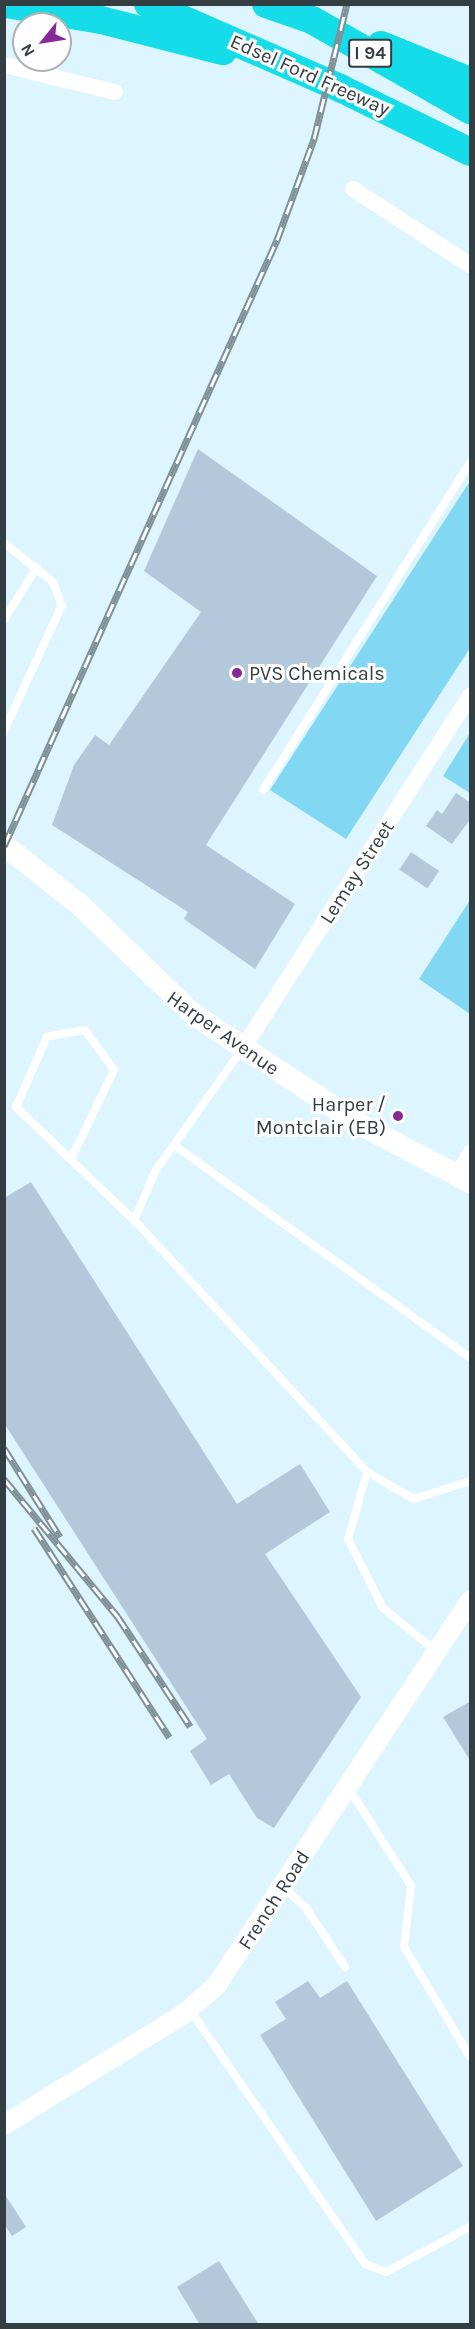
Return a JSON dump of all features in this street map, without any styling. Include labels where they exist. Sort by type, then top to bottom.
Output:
[{"type":"highway","points":[[6,4],[101,20],[285,67]]},
{"type":"highway","name":"Edsel Ford Freeway","points":[[147,4],[285,67],[340,87],[471,152]]},
{"type":"highway","name":"Edsel Ford Freeway","points":[[266,4],[312,20],[471,110]]},
{"type":"highway","points":[[312,20],[471,81]]},
{"type":"main road","name":"Harper Avenue","points":[[4,845],[80,905],[169,995],[243,1048],[361,1125],[464,1178]]},
{"type":"street","points":[[4,65],[115,93]]},
{"type":"street","points":[[353,189],[471,265]]},
{"type":"street","name":"Lemay Street","points":[[243,1048],[471,696]]},
{"type":"street","points":[[464,1178],[471,1154]]},
{"type":"street","name":"French Road","points":[[4,2125],[189,2009],[225,1974],[471,1601]]},
{"type":"lane","points":[[262,790],[471,463]]},
{"type":"lane","points":[[4,543],[37,567],[60,591],[62,605],[4,730]]},
{"type":"lane","points":[[4,620],[37,567]]},
{"type":"lane","points":[[71,1159],[114,1070],[85,1030],[47,1036],[16,1107],[134,1220],[367,1472],[414,1499],[471,1481]]},
{"type":"lane","points":[[134,1220],[174,1145],[243,1048]]},
{"type":"lane","points":[[174,1145],[471,1358]]},
{"type":"lane","points":[[367,1472],[348,1539],[383,1608],[437,1652]]},
{"type":"lane","points":[[348,1787],[411,1886],[404,1947],[471,2057]]},
{"type":"lane","points":[[282,1887],[306,1908],[345,1967]]},
{"type":"lane","points":[[189,2009],[365,2264],[386,2272],[471,2227]]},
{"type":"shaded area","points":[[470,481],[470,648],[346,839],[270,790]]},
{"type":"shaded area","points":[[470,733],[470,793],[443,776]]},
{"type":"shaded area","points":[[470,900],[470,1014],[419,979]]},
{"type":"building","name":"PVS Chemicals","points":[[198,449],[377,576],[206,845],[295,904],[255,969],[184,919],[188,912],[52,825],[74,765],[95,735],[109,745],[201,612],[144,571]]},
{"type":"building","points":[[456,793],[471,803],[471,818],[452,844],[426,826],[437,810],[442,814]]},
{"type":"building","points":[[411,852],[439,871],[427,888],[399,869]]},
{"type":"building","points":[[31,1182],[237,1504],[300,1464],[330,1512],[265,1554],[361,1697],[274,1828],[257,1818],[229,1774],[211,1785],[190,1751],[207,1739],[4,1423],[4,1198]]},
{"type":"building","points":[[471,1701],[471,1762],[443,1717]]},
{"type":"building","points":[[308,1981],[320,1998],[347,1981],[463,2166],[376,2221],[260,2035],[286,2019],[275,2002]]},
{"type":"building","points":[[4,2193],[26,2227],[12,2236],[4,2224]]},
{"type":"building","points":[[219,2261],[259,2325],[200,2325],[177,2287]]},
{"type":"railway","points":[[4,846],[277,240],[314,139],[347,4]]},
{"type":"railway","points":[[4,1448],[60,1537]]},
{"type":"railway","points":[[4,1479],[118,1617],[190,1726]]},
{"type":"railway","points":[[34,1528],[169,1737]]},
{"type":"place","name":"PVS Chemicals","points":[[237,673]]},
{"type":"place","name":"Harper / Montclair (EB)","points":[[398,1116]]}]
